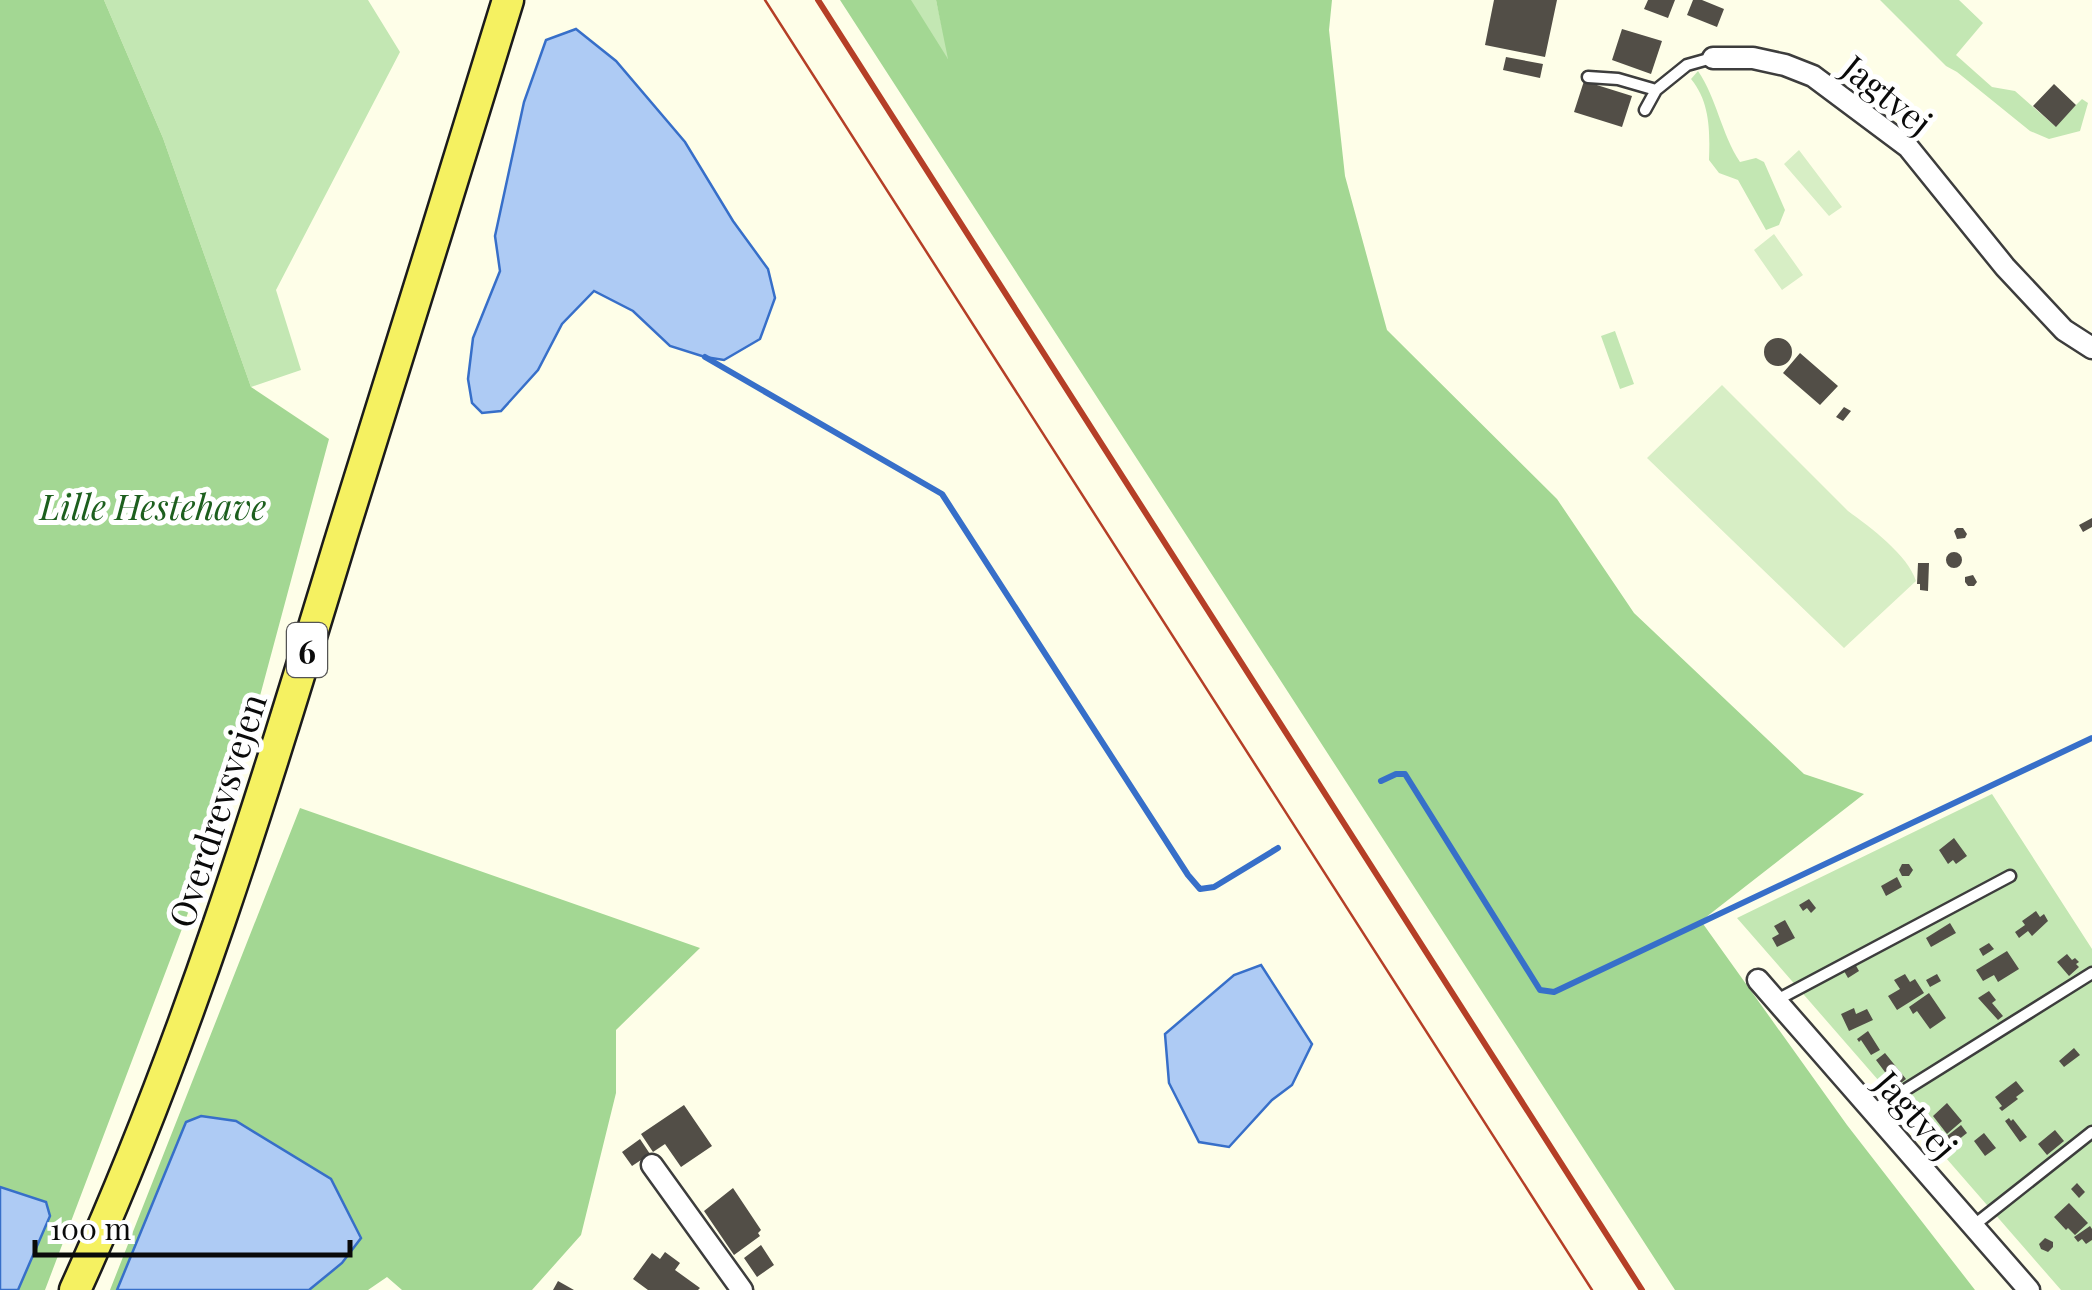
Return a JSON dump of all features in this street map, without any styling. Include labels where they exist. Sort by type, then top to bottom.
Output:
[{"type":"main road","name":"Overdrevsvejen","points":[[76,1290],[115,1203],[191,1007],[262,799],[508,0]]},
{"type":"street","name":"Jagtvej","points":[[1712,58],[1753,58],[1813,76],[1908,147],[2005,267],[2064,330],[2092,348]]},
{"type":"street","name":"Jagtvej","points":[[1758,980],[2028,1290]]},
{"type":"street","points":[[652,1165],[742,1290]]},
{"type":"lane","name":"Jagtvej","points":[[1646,110],[1656,90],[1687,64],[1712,58]]},
{"type":"lane","points":[[1588,77],[1618,79],[1656,90]]},
{"type":"lane","points":[[1776,1001],[2010,876]]},
{"type":"lane","points":[[1872,1111],[2092,973]]},
{"type":"lane","points":[[1973,1226],[2092,1132]]},
{"type":"green space","name":"Lille Hestehave","points":[[0,0],[104,0],[163,138],[251,387],[329,439],[235,789],[45,1290],[0,1290]]},
{"type":"green space","points":[[104,0],[368,0],[400,52],[276,290],[301,370],[251,387],[163,138]]},
{"type":"green space","points":[[840,0],[911,0],[948,59],[936,0],[1332,0],[1329,30],[1345,176],[1387,330],[1557,499],[1634,613],[1804,774],[1864,794],[1701,921],[1847,1125],[1975,1290],[1675,1290]]},
{"type":"green space","points":[[902,0],[936,0],[950,62]]},
{"type":"green space","points":[[1880,0],[1959,0],[1983,23],[1956,55],[1992,87],[2015,91],[2055,126],[2082,99],[2088,103],[2080,131],[2049,139],[2030,131],[1946,66]]},
{"type":"green space","points":[[1698,71],[1740,162],[1756,158],[1764,162],[1785,210],[1779,225],[1766,230],[1738,180],[1719,173],[1709,160],[1705,107],[1691,79]]},
{"type":"green space","points":[[1799,150],[1842,207],[1829,216],[1784,164]]},
{"type":"green space","points":[[1774,234],[1803,275],[1782,290],[1754,250]]},
{"type":"green space","points":[[1615,331],[1634,384],[1620,389],[1601,336]]},
{"type":"green space","points":[[1722,385],[1848,511],[1887,542],[1912,571],[1916,581],[1844,648],[1647,458]]},
{"type":"green space","points":[[1992,794],[2092,949],[2092,1290],[2061,1290],[1737,918]]},
{"type":"green space","points":[[300,808],[700,948],[616,1030],[616,1093],[581,1235],[532,1290],[402,1290],[387,1277],[368,1290],[110,1290]]},
{"type":"water","points":[[576,29],[616,61],[685,142],[733,221],[768,269],[775,298],[760,339],[724,360],[670,346],[633,311],[594,291],[562,324],[538,370],[501,411],[482,413],[472,403],[468,379],[473,338],[500,271],[495,236],[524,102],[546,40]]},
{"type":"water","points":[[1261,965],[1312,1044],[1292,1085],[1272,1100],[1229,1147],[1199,1142],[1169,1083],[1165,1034],[1234,975]]},
{"type":"water","points":[[201,1116],[236,1121],[331,1179],[361,1238],[342,1263],[309,1290],[117,1290],[186,1122]]},
{"type":"water","points":[[0,1187],[46,1202],[50,1216],[18,1290],[0,1290]]},
{"type":"building","points":[[1494,0],[1557,0],[1545,57],[1485,45]]},
{"type":"building","points":[[1648,0],[1675,0],[1668,18],[1644,9]]},
{"type":"building","points":[[1693,0],[1724,9],[1717,27],[1687,15]]},
{"type":"building","points":[[1622,29],[1662,41],[1651,74],[1612,60]]},
{"type":"building","points":[[1506,57],[1543,64],[1540,78],[1503,70]]},
{"type":"building","points":[[1584,81],[1632,96],[1622,127],[1574,112]]},
{"type":"building","points":[[2054,84],[2076,105],[2056,127],[2033,106]]},
{"type":"building","points":[[1778,338],[1788,342],[1792,352],[1788,362],[1778,366],[1768,362],[1764,352],[1768,342]]},
{"type":"building","points":[[1800,353],[1838,386],[1820,405],[1783,373]]},
{"type":"building","points":[[1844,407],[1851,411],[1843,421],[1836,417]]},
{"type":"building","points":[[2092,518],[2092,527],[2083,532],[2079,525]]},
{"type":"building","points":[[1957,528],[1963,528],[1965,538],[1957,539]]},
{"type":"building","points":[[1954,552],[1962,560],[1954,568],[1946,560]]},
{"type":"building","points":[[1918,563],[1929,563],[1928,591],[1920,590],[1917,584]]},
{"type":"building","points":[[1973,575],[1977,582],[1968,586],[1965,577]]},
{"type":"building","points":[[1954,838],[1967,856],[1956,864],[1953,860],[1948,864],[1939,850]]},
{"type":"building","points":[[1902,864],[1909,864],[1913,870],[1909,876],[1902,876]]},
{"type":"building","points":[[1897,877],[1902,887],[1886,896],[1881,886]]},
{"type":"building","points":[[1809,899],[1816,908],[1811,913],[1799,905]]},
{"type":"building","points":[[2036,911],[2048,921],[2032,936],[2028,931],[2019,938],[2015,932]]},
{"type":"building","points":[[1785,920],[1795,938],[1777,947],[1772,938],[1779,934],[1774,926]]},
{"type":"building","points":[[1950,923],[1956,933],[1931,947],[1926,938]]},
{"type":"building","points":[[1989,943],[1994,949],[1983,956],[1979,949]]},
{"type":"building","points":[[2007,951],[2019,969],[1998,982],[1994,975],[1983,981],[1976,970]]},
{"type":"building","points":[[2067,954],[2079,962],[2069,976],[2057,962]]},
{"type":"building","points":[[1855,964],[1859,971],[1848,978],[1844,971]]},
{"type":"building","points":[[1905,974],[1910,982],[1915,979],[1924,993],[1897,1010],[1888,996],[1900,989],[1894,980]]},
{"type":"building","points":[[1937,974],[1941,981],[1930,987],[1926,980]]},
{"type":"building","points":[[1989,991],[1996,1000],[1992,1003],[2003,1016],[1998,1020],[1978,998]]},
{"type":"building","points":[[1929,993],[1946,1018],[1930,1029],[1917,1011],[1913,1014],[1909,1007]]},
{"type":"building","points":[[1854,1008],[1856,1014],[1867,1009],[1873,1020],[1849,1031],[1841,1014]]},
{"type":"building","points":[[1868,1031],[1880,1050],[1871,1055],[1857,1039]]},
{"type":"building","points":[[2074,1048],[2080,1055],[2064,1067],[2059,1061]]},
{"type":"building","points":[[1885,1053],[1906,1079],[1896,1087],[1876,1060]]},
{"type":"building","points":[[2016,1081],[2024,1091],[2002,1111],[1995,1097]]},
{"type":"building","points":[[1947,1103],[1962,1121],[1947,1134],[1933,1116]]},
{"type":"building","points":[[684,1105],[712,1146],[681,1167],[665,1144],[653,1152],[641,1134]]},
{"type":"building","points":[[2009,1118],[2027,1137],[2020,1142],[2005,1121]]},
{"type":"building","points":[[1961,1125],[1967,1133],[1953,1144],[1947,1136]]},
{"type":"building","points":[[2055,1130],[2064,1141],[2047,1155],[2038,1144]]},
{"type":"building","points":[[1984,1133],[1996,1148],[1985,1156],[1974,1141]]},
{"type":"building","points":[[640,1139],[650,1154],[632,1166],[622,1152]]},
{"type":"building","points":[[2077,1183],[2085,1192],[2079,1198],[2071,1189]]},
{"type":"building","points":[[733,1188],[761,1230],[760,1236],[734,1255],[704,1211]]},
{"type":"building","points":[[2069,1203],[2088,1223],[2075,1235],[2054,1217]]},
{"type":"building","points":[[2090,1226],[2092,1240],[2086,1244],[2082,1239],[2078,1242],[2074,1237]]},
{"type":"building","points":[[2045,1238],[2053,1242],[2048,1252],[2039,1244]]},
{"type":"building","points":[[761,1245],[774,1265],[757,1277],[744,1258]]},
{"type":"building","points":[[665,1252],[680,1263],[675,1270],[698,1290],[648,1290],[633,1279],[652,1253],[660,1259]]},
{"type":"building","points":[[558,1281],[574,1290],[553,1290]]},
{"type":"waterway","points":[[705,357],[942,494],[1200,889],[1214,887],[1278,848]]},
{"type":"waterway","points":[[1381,781],[1405,774],[1540,990],[1554,992],[2092,738]]},
{"type":"tram line","points":[[765,0],[1592,1290]]},
{"type":"railway","points":[[818,0],[1642,1290]]}]
